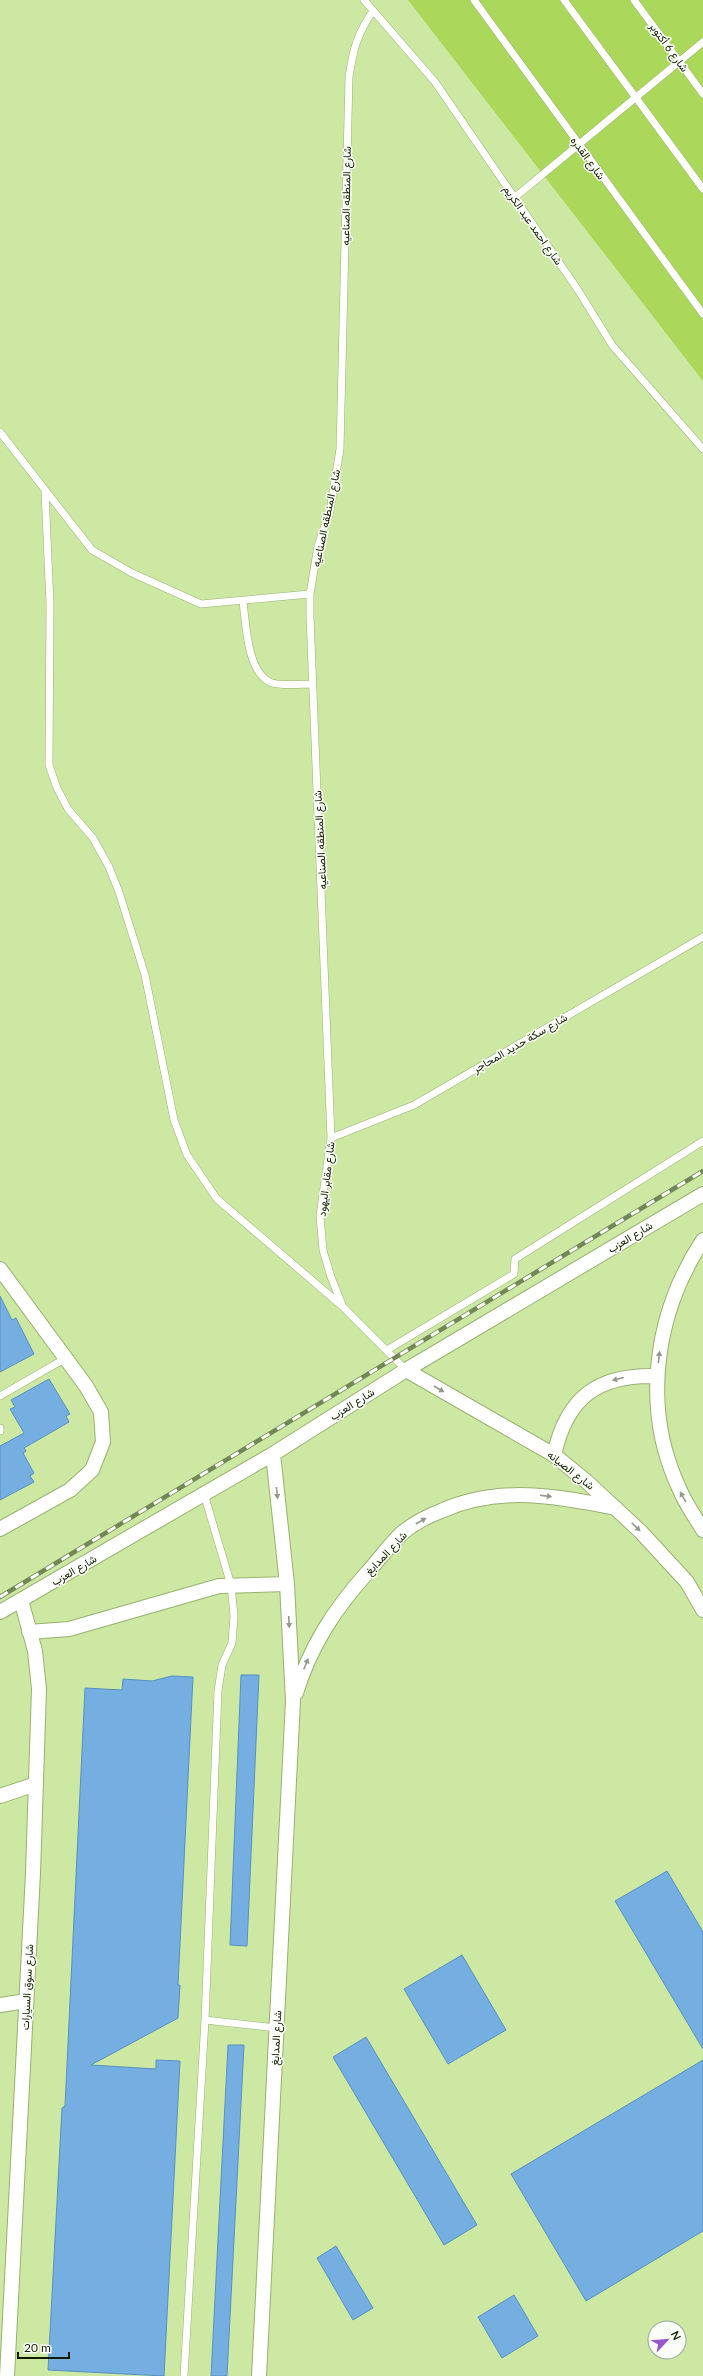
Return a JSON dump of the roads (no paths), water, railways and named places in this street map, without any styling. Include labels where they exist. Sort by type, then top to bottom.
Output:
[{"type":"street","name":"شارع العزب","points":[[0,1612],[273,1454],[406,1370],[703,1194]]},
{"type":"street","points":[[703,1240],[680,1280],[670,1304],[659,1353],[657,1376],[660,1422],[670,1467],[679,1489],[703,1530]]},
{"type":"street","points":[[0,1269],[86,1386],[101,1412],[103,1442],[92,1470],[70,1490],[0,1529]]},
{"type":"street","name":"شارع الصيانه","points":[[406,1370],[554,1455],[616,1508],[687,1582],[703,1610]]},
{"type":"street","points":[[554,1455],[560,1431],[571,1410],[588,1393],[609,1381],[633,1375],[657,1376]]},
{"type":"street","name":"شارع المدابغ","points":[[259,2376],[293,1701],[286,1584],[273,1454]]},
{"type":"street","name":"شارع المدابغ","points":[[293,1701],[310,1656],[336,1610],[402,1533],[418,1523],[451,1506],[469,1500],[508,1494],[547,1496],[616,1508]]},
{"type":"street","points":[[29,1632],[69,1629],[218,1586],[286,1584]]},
{"type":"street","name":"شارع سوق السيارات","points":[[6,2376],[6,2258],[26,2001],[36,1784],[39,1677],[21,1600]]},
{"type":"street","points":[[0,1796],[36,1784]]},
{"type":"street","points":[[0,2005],[26,2001]]},
{"type":"lane","name":"شارع احمد عبد الكريم","points":[[364,0],[417,58],[435,82],[578,290],[612,345],[703,449]]},
{"type":"lane","name":"شارع القدره","points":[[474,0],[703,314]]},
{"type":"lane","points":[[564,0],[703,190]]},
{"type":"lane","name":"شارع 6 أكتوبر","points":[[634,0],[703,94]]},
{"type":"lane","name":"شارع المنطقه الصناعيه","points":[[327,1007],[312,684],[310,594],[318,546],[330,511],[340,449],[349,77],[352,53],[360,30],[373,11]]},
{"type":"lane","points":[[514,198],[579,146],[703,42]]},
{"type":"lane","points":[[0,432],[45,492],[92,550],[132,573],[201,604],[243,602],[310,594]]},
{"type":"lane","points":[[45,492],[50,604],[49,765],[57,788],[68,809],[93,838],[109,867],[122,899],[145,975],[176,1127],[187,1155],[217,1199],[343,1307]]},
{"type":"lane","points":[[243,602],[251,654],[257,672],[272,683],[312,684]]},
{"type":"lane","name":"شارع سكة حديد المحاجر","points":[[331,1138],[414,1105],[703,937]]},
{"type":"lane","name":"شارع مقابر اليهود","points":[[327,1007],[331,1138],[320,1216],[323,1250],[343,1307],[406,1370]]},
{"type":"lane","points":[[387,1350],[514,1274],[516,1259],[703,1141]]},
{"type":"lane","points":[[0,1396],[66,1358]]},
{"type":"lane","points":[[184,2376],[205,2020],[218,1691],[222,1666],[232,1643],[234,1616],[231,1586],[204,1494]]},
{"type":"lane","points":[[205,2020],[277,2028]]},
{"type":"railway","points":[[0,1597],[703,1171]]}]
